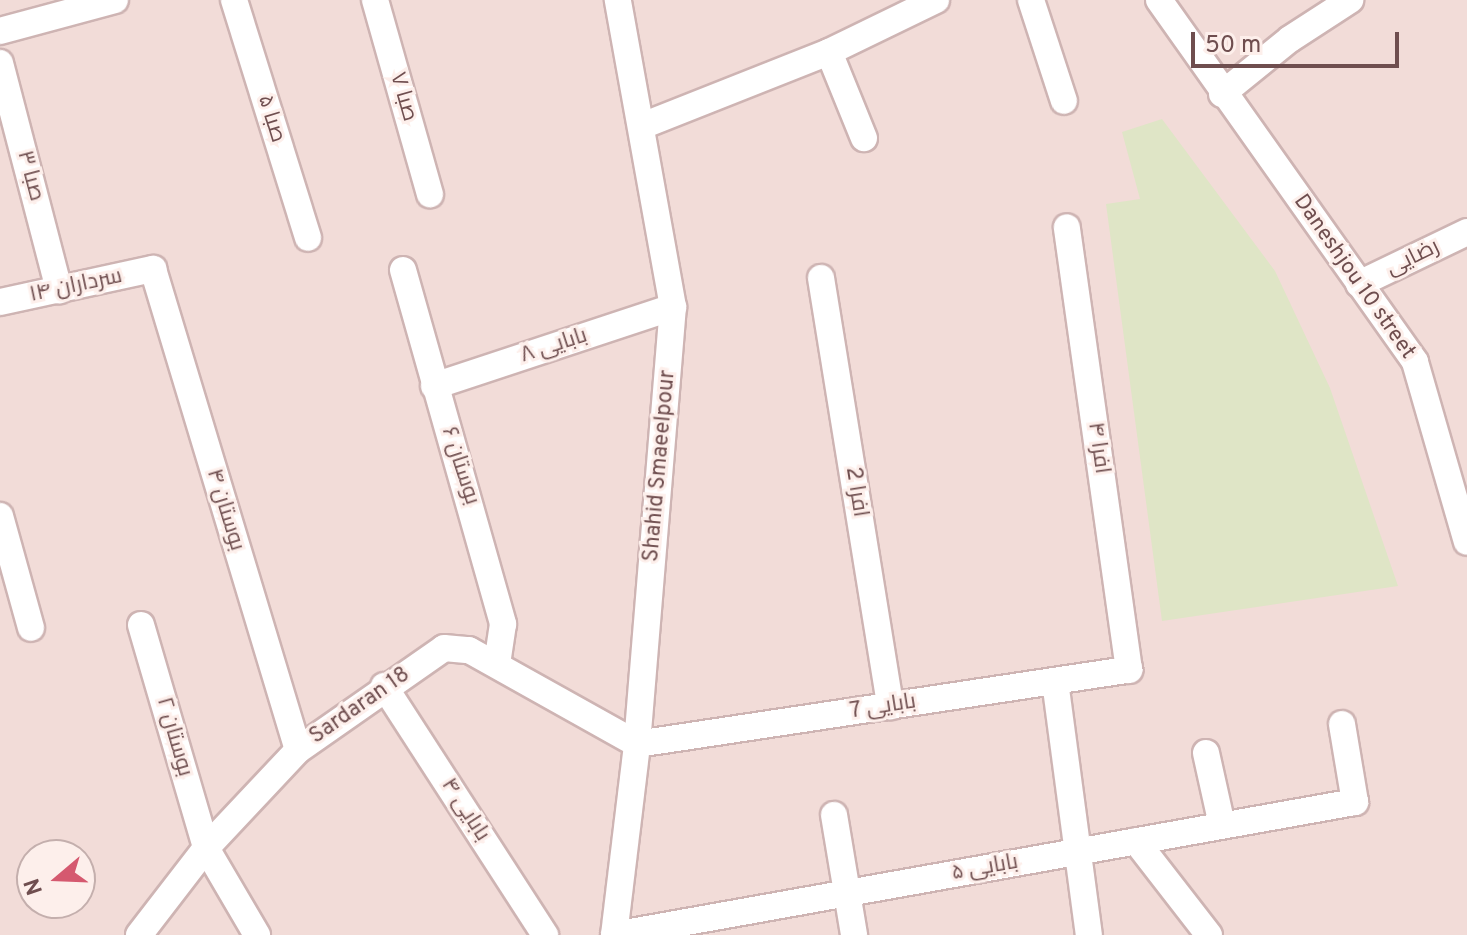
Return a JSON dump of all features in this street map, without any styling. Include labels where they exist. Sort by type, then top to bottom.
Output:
[{"type":"street","points":[[0,31],[76,6],[115,0]]},
{"type":"street","name":"صبا ۵","points":[[234,0],[308,238]]},
{"type":"street","name":"صبا ۷","points":[[375,0],[430,194]]},
{"type":"street","name":"Shahid Smaeelpour","points":[[614,935],[637,744],[673,307],[618,0]]},
{"type":"street","points":[[1031,0],[1064,101]]},
{"type":"street","name":"Daneshjou 10 street","points":[[1159,0],[1415,362],[1465,528]]},
{"type":"street","points":[[1217,86],[1350,0]]},
{"type":"street","points":[[642,126],[829,52],[919,4]]},
{"type":"street","points":[[829,52],[864,138]]},
{"type":"street","name":"صبا ۳","points":[[0,63],[59,290]]},
{"type":"street","name":"افرا ۴","points":[[1067,227],[1129,670]]},
{"type":"street","name":"رضایی","points":[[1359,284],[1467,232]]},
{"type":"street","name":"سرداران ۱۴","points":[[0,302],[153,269]]},
{"type":"street","name":"بوستان ۴","points":[[153,269],[298,750]]},
{"type":"street","name":"بوستان ۶","points":[[403,270],[434,386],[483,539],[503,624],[497,664]]},
{"type":"street","name":"افرا 2","points":[[821,278],[890,706]]},
{"type":"street","name":"بابایی ۸","points":[[434,386],[673,307]]},
{"type":"street","points":[[0,516],[31,628]]},
{"type":"street","name":"بوستان ۲","points":[[141,625],[206,848],[257,935]]},
{"type":"street","name":"Sardaran 18","points":[[139,935],[206,848],[298,750],[384,686],[444,648],[469,650],[637,744]]},
{"type":"street","name":"بابایی 7","points":[[637,744],[1129,670]]},
{"type":"street","points":[[1055,681],[1089,935]]},
{"type":"street","name":"بابایی ۴","points":[[384,686],[545,935]]},
{"type":"street","name":"بابایی ۵","points":[[614,935],[1355,802],[1342,724]]},
{"type":"street","points":[[1206,753],[1222,825]]},
{"type":"street","points":[[834,815],[854,935]]},
{"type":"street","points":[[1136,841],[1209,935]]},
{"type":"shaded area","points":[[0,0],[1467,0],[1467,935],[0,935]]},
{"type":"green space","points":[[1162,119],[1275,271],[1330,388],[1398,586],[1162,621],[1106,204],[1140,199],[1122,132]]}]
